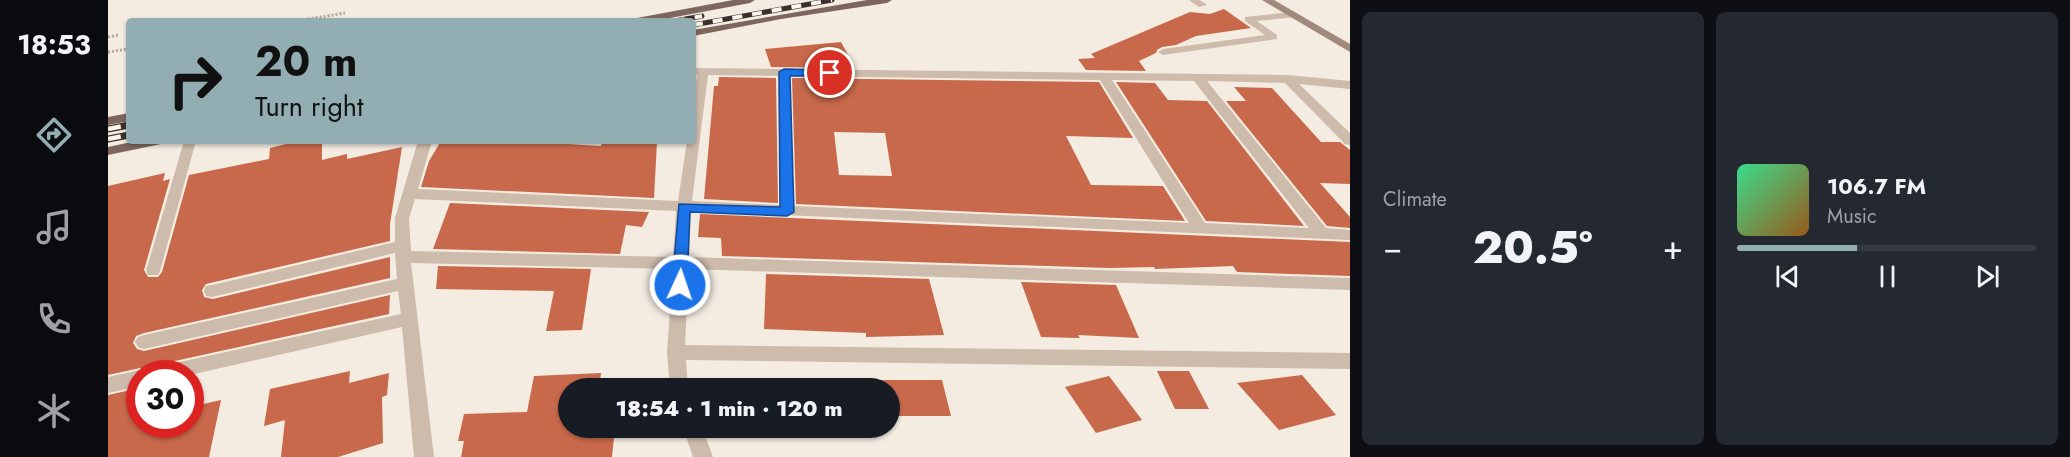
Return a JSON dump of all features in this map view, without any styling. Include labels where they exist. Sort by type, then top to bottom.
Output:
[{"type":"main road","points":[[653,18],[750,0]]},
{"type":"main road","points":[[696,32],[822,9],[886,0]]},
{"type":"main road","points":[[108,121],[126,118]]},
{"type":"main road","points":[[108,151],[142,144]]},
{"type":"street","points":[[1268,1],[1281,0]]},
{"type":"street","points":[[1268,1],[1350,49]]},
{"type":"street","points":[[696,97],[698,71],[1288,79],[1350,85]]},
{"type":"street","points":[[784,72],[787,212]]},
{"type":"street","points":[[1104,77],[1201,229]]},
{"type":"street","points":[[1198,78],[1322,234]]},
{"type":"street","points":[[1288,79],[1350,141]]},
{"type":"street","points":[[424,144],[402,218],[409,319],[424,457]]},
{"type":"street","points":[[678,378],[676,352],[684,207],[692,144]]},
{"type":"street","points":[[409,194],[1350,235]]},
{"type":"street","points":[[212,291],[403,251],[681,263],[1350,284]]},
{"type":"street","points":[[144,342],[406,284]]},
{"type":"street","points":[[204,364],[409,319]]},
{"type":"street","points":[[676,352],[1350,362]]},
{"type":"street","points":[[109,385],[126,381]]},
{"type":"street","points":[[696,438],[703,457]]},
{"type":"lane","points":[[1163,52],[1274,37],[1248,19],[1292,15]]},
{"type":"lane","points":[[153,271],[189,144]]},
{"type":"path","points":[[314,18],[345,13]]},
{"type":"path","points":[[108,37],[119,35]]},
{"type":"path","points":[[108,52],[126,49]]},
{"type":"building","points":[[1224,9],[1251,28],[1196,36],[1176,45],[1162,47],[1156,53],[1139,61],[1146,71],[1086,70],[1078,59],[1095,58],[1091,54],[1190,12],[1210,14]]},
{"type":"building","points":[[841,42],[855,68],[771,67],[765,49]]},
{"type":"building","points":[[719,77],[776,78],[778,203],[704,199],[714,86],[718,86]]},
{"type":"building","points":[[792,78],[1099,82],[1133,138],[1066,136],[1091,185],[1163,186],[1185,221],[796,204]],"holes":[[[834,132],[885,133],[892,176],[839,175]]]},
{"type":"building","points":[[1116,82],[1155,83],[1168,100],[1207,101],[1304,226],[1206,221]]},
{"type":"building","points":[[1234,87],[1272,88],[1321,142],[1340,142],[1350,150],[1350,184],[1320,183],[1350,217],[1350,228],[1327,226],[1226,101],[1246,101]]},
{"type":"building","points":[[286,144],[322,144],[322,160],[347,154],[347,159],[402,147],[390,224],[390,241],[206,284],[202,290],[204,297],[213,299],[390,257],[390,278],[144,333],[136,336],[133,343],[137,349],[144,351],[390,295],[389,314],[179,360],[126,360],[126,371],[108,375],[108,186],[165,173],[163,181],[170,179],[144,270],[148,277],[158,277],[162,272],[189,175],[269,159],[270,148]]},
{"type":"building","points":[[439,144],[601,146],[602,144],[657,144],[654,198],[421,187],[429,161]]},
{"type":"building","points":[[450,203],[649,212],[642,227],[626,225],[620,254],[433,249]]},
{"type":"building","points":[[700,214],[1350,242],[1350,276],[1237,272],[1233,266],[1155,269],[1154,267],[1109,268],[722,256],[721,238],[698,237]]},
{"type":"building","points":[[438,266],[591,269],[582,330],[546,331],[554,291],[436,289]]},
{"type":"building","points":[[766,274],[929,279],[944,335],[866,337],[866,333],[764,329]]},
{"type":"building","points":[[1021,282],[1116,285],[1139,338],[1078,335],[1080,338],[1041,337]]},
{"type":"building","points":[[350,371],[349,383],[389,373],[387,395],[382,397],[383,443],[338,457],[281,457],[285,420],[264,426],[270,389]]},
{"type":"building","points":[[1157,371],[1189,371],[1209,409],[1175,409]]},
{"type":"building","points":[[601,373],[600,378],[558,378],[558,438],[614,438],[612,457],[461,457],[464,441],[458,441],[464,414],[527,412],[534,376]]},
{"type":"building","points":[[1302,375],[1336,415],[1279,430],[1237,383]]},
{"type":"building","points":[[1109,376],[1142,420],[1096,433],[1065,387]]},
{"type":"building","points":[[900,380],[942,380],[951,416],[900,416]]},
{"type":"building","points":[[126,391],[126,438],[204,438],[204,404],[221,400],[209,457],[108,457],[108,395]]},
{"type":"railway","points":[[696,24],[832,0]]},
{"type":"railway","points":[[691,18],[702,16]]},
{"type":"railway","points":[[108,129],[126,126]]},
{"type":"railway","points":[[108,139],[126,136]]},
{"type":"route","points":[[680,285],[684,207],[787,212],[784,72],[830,73]]}]
